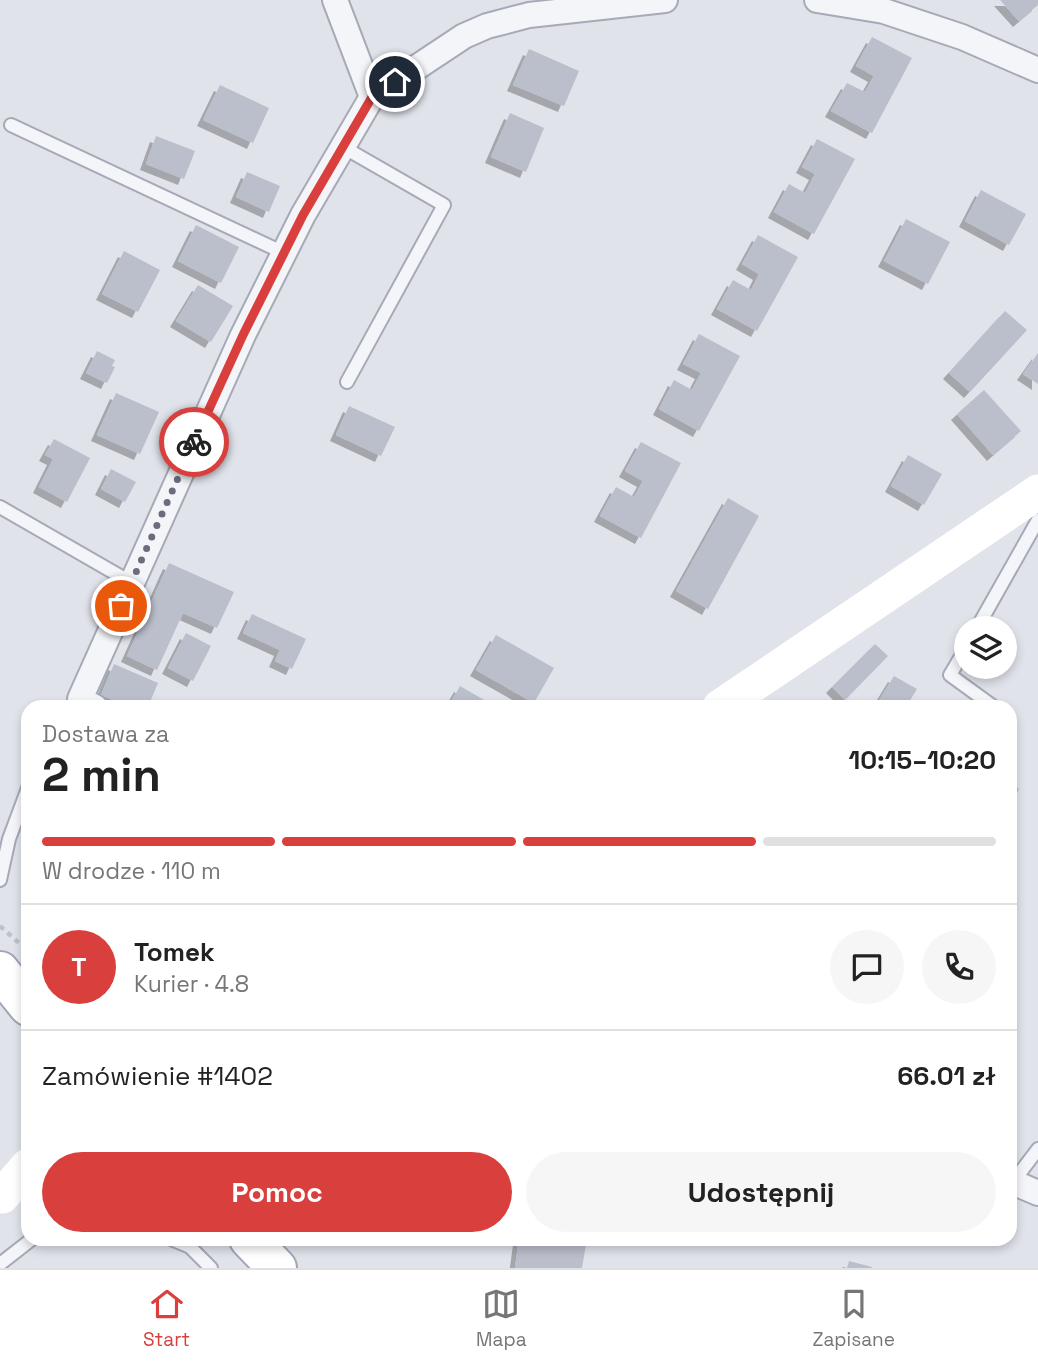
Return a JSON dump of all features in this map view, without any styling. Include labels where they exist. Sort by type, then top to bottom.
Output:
[{"type":"main road","points":[[256,1246],[277,1268]]},
{"type":"street","points":[[335,0],[372,97]]},
{"type":"street","points":[[85,700],[132,583],[243,335],[284,253],[372,97],[464,36],[487,26],[529,15],[665,0]]},
{"type":"street","points":[[817,0],[884,11],[962,37],[1038,71]]},
{"type":"street","points":[[730,700],[1038,492]]},
{"type":"street","points":[[10,1193],[21,1176]]},
{"type":"street","points":[[1017,1184],[1038,1193]]},
{"type":"lane","points":[[11,125],[284,253]]},
{"type":"lane","points":[[343,147],[444,205],[346,382]]},
{"type":"lane","points":[[0,507],[132,583]]},
{"type":"lane","points":[[984,616],[1038,520]]},
{"type":"lane","points":[[956,679],[984,700]]},
{"type":"lane","points":[[0,880],[9,839],[21,807]]},
{"type":"lane","points":[[1017,1176],[1038,1149]]},
{"type":"lane","points":[[0,1264],[23,1246]]},
{"type":"lane","points":[[188,1246],[211,1268]]},
{"type":"path","points":[[0,926],[21,945]]},
{"type":"building","points":[[1000,0],[1038,0],[1038,5],[1019,21]]},
{"type":"building","points":[[872,37],[912,58],[872,133],[831,111],[847,83],[865,92],[874,76],[856,66]]},
{"type":"building","points":[[529,49],[579,71],[564,106],[513,85]]},
{"type":"building","points":[[220,85],[269,108],[253,143],[203,120]]},
{"type":"building","points":[[510,113],[544,128],[526,172],[491,157]]},
{"type":"building","points":[[156,136],[195,151],[184,179],[146,164]]},
{"type":"building","points":[[817,139],[855,159],[814,234],[774,212],[789,184],[805,193],[815,174],[802,167]]},
{"type":"building","points":[[247,172],[280,186],[269,212],[236,197]]},
{"type":"building","points":[[981,190],[1026,214],[1009,245],[965,221]]},
{"type":"building","points":[[906,219],[950,242],[928,284],[884,261]]},
{"type":"building","points":[[196,225],[239,247],[221,283],[178,261]]},
{"type":"building","points":[[758,235],[798,257],[757,331],[717,309],[733,280],[751,290],[759,274],[742,264]]},
{"type":"building","points":[[124,251],[160,270],[138,312],[102,294]]},
{"type":"building","points":[[198,285],[233,306],[211,342],[176,321]]},
{"type":"building","points":[[1005,311],[1027,330],[970,392],[949,373]]},
{"type":"building","points":[[699,334],[740,356],[699,431],[659,409],[674,380],[692,390],[701,373],[683,364]]},
{"type":"building","points":[[97,351],[115,360],[112,366],[115,367],[107,383],[86,373]]},
{"type":"building","points":[[1038,353],[1038,384],[1023,374]]},
{"type":"building","points":[[984,390],[1021,431],[993,455],[957,414]]},
{"type":"building","points":[[116,393],[159,412],[140,454],[97,435]]},
{"type":"building","points":[[349,406],[395,427],[381,456],[336,435]]},
{"type":"building","points":[[54,439],[90,458],[67,502],[39,487],[53,459],[45,455]]},
{"type":"building","points":[[641,442],[681,463],[641,538],[600,516],[616,487],[634,497],[643,481],[625,471]]},
{"type":"building","points":[[908,455],[942,474],[924,505],[891,486]]},
{"type":"building","points":[[111,469],[136,482],[125,502],[101,489]]},
{"type":"building","points":[[728,498],[759,516],[708,609],[676,591]]},
{"type":"building","points":[[169,563],[234,592],[217,628],[183,613],[157,670],[127,656]]},
{"type":"building","points":[[252,614],[306,639],[292,669],[275,661],[280,650],[243,633]]},
{"type":"building","points":[[186,633],[211,646],[193,681],[168,668]]},
{"type":"building","points":[[496,635],[554,668],[536,700],[529,700],[476,670]]},
{"type":"building","points":[[875,644],[888,656],[845,700],[832,687]]},
{"type":"building","points":[[114,664],[158,683],[151,700],[114,700],[101,695]]},
{"type":"building","points":[[894,676],[917,689],[910,700],[879,700]]},
{"type":"building","points":[[460,686],[484,700],[452,700]]},
{"type":"building","points":[[518,1246],[586,1246],[582,1268],[515,1268]]},
{"type":"building","points":[[849,1261],[872,1267],[872,1268],[847,1268]]},
{"type":"way so far","points":[[121,606],[194,442]]},
{"type":"route","points":[[194,442],[243,335],[303,215],[372,97],[395,82]]}]
